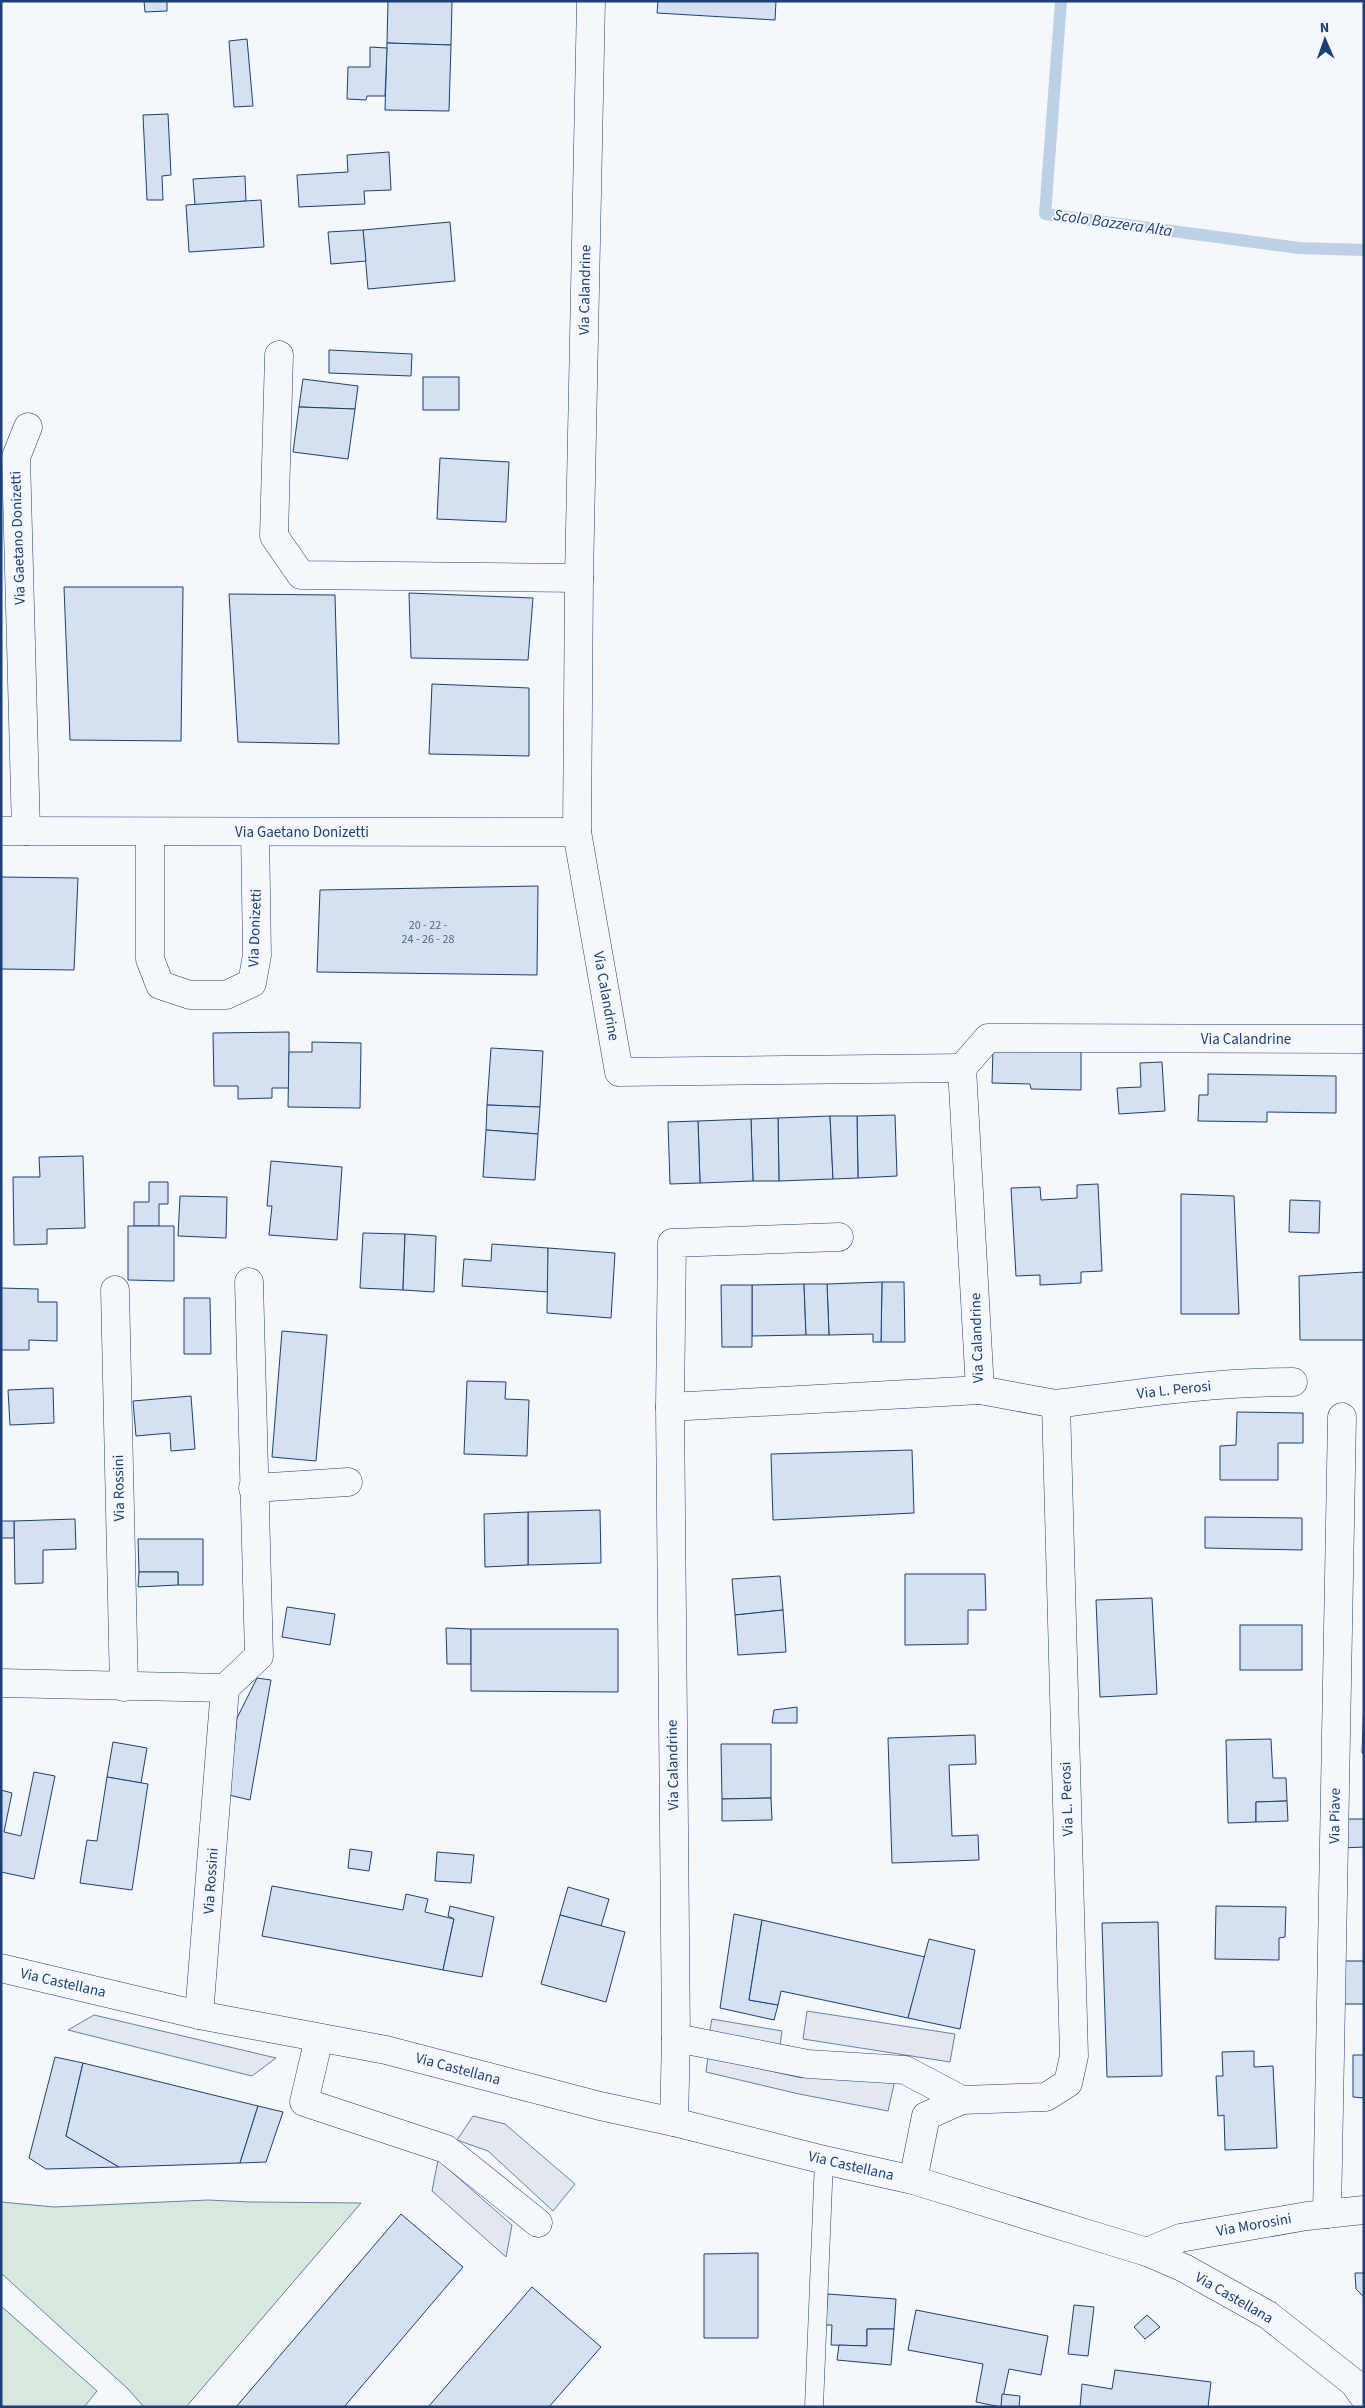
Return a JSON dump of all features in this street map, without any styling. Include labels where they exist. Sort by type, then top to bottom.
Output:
[{"type":"street","name":"Via Calandrine","points":[[591,1],[579,578],[577,832],[619,1072],[962,1068]]},
{"type":"street","points":[[279,355],[274,536],[300,575],[579,578]]},
{"type":"street","name":"Via Gaetano Donizetti","points":[[28,427],[16,457],[14,831],[150,833],[577,832]]},
{"type":"street","name":"Via Donizetti","points":[[150,833],[150,959],[160,985],[190,995],[226,995],[252,984],[257,955],[255,832]]},
{"type":"street","name":"Via Calandrine","points":[[670,1407],[980,1390],[962,1068],[988,1038],[1364,1039]]},
{"type":"street","name":"Via Calandrine","points":[[674,2122],[676,2038],[670,1407],[672,1243],[839,1237]]},
{"type":"street","points":[[1,1683],[225,1688],[259,1656],[253,1488],[249,1282]]},
{"type":"street","name":"Via Rossini","points":[[115,1290],[124,1687]]},
{"type":"street","name":"Via L. Perosi","points":[[980,1390],[1056,1404],[1164,1390],[1257,1382],[1293,1382]]},
{"type":"street","name":"Via L. Perosi","points":[[962,2100],[1046,2097],[1068,2083],[1074,2056],[1056,1404]]},
{"type":"street","name":"Via Piave","points":[[1327,2214],[1342,1417]]},
{"type":"street","points":[[253,1488],[348,1482]]},
{"type":"street","name":"Via Rossini","points":[[199,2015],[225,1688]]},
{"type":"street","name":"Via Castellana","points":[[1,1968],[199,2015],[386,2050],[600,2106],[913,2180],[1147,2252],[1184,2268],[1268,2315],[1354,2383],[1364,2397]]},
{"type":"street","points":[[319,2038],[304,2102],[446,2149],[538,2223]]},
{"type":"street","points":[[676,2038],[808,2064],[906,2070],[962,2100]]},
{"type":"street","name":"Via Castellana","points":[[913,2180],[926,2116],[962,2100]]},
{"type":"street","name":"Via Morosini","points":[[1147,2252],[1180,2238],[1327,2214],[1364,2210]]},
{"type":"lane","points":[[814,2407],[824,2160]]},
{"type":"shaded area","points":[[807,2011],[955,2034],[950,2062],[803,2039]]},
{"type":"shaded area","points":[[94,2015],[276,2058],[252,2076],[68,2030]]},
{"type":"shaded area","points":[[712,2019],[782,2031],[780,2046],[709,2035]]},
{"type":"shaded area","points":[[708,2057],[802,2078],[808,2064],[895,2080],[888,2111],[799,2094],[706,2072]]},
{"type":"shaded area","points":[[473,2116],[505,2124],[575,2184],[553,2211],[488,2151],[457,2140]]},
{"type":"shaded area","points":[[438,2160],[512,2225],[506,2257],[432,2191]]},
{"type":"shaded area","points":[[208,2200],[361,2203],[186,2407],[144,2407],[128,2389],[1,2273],[1,2202],[54,2207]]},
{"type":"shaded area","points":[[1,2306],[97,2391],[84,2407],[1,2407]]},
{"type":"building","points":[[144,1],[167,1],[167,11],[145,12]]},
{"type":"building","points":[[388,1],[452,1],[451,45],[387,43]]},
{"type":"building","points":[[658,1],[776,1],[775,20],[657,13]]},
{"type":"building","points":[[247,39],[253,106],[234,107],[229,41]]},
{"type":"building","points":[[387,43],[451,45],[449,111],[385,110]]},
{"type":"building","points":[[370,47],[387,48],[385,96],[367,96],[366,100],[347,99],[348,67],[370,67]]},
{"type":"building","points":[[168,114],[171,175],[162,176],[163,200],[147,200],[143,115]]},
{"type":"building","points":[[389,152],[391,190],[364,191],[365,204],[299,207],[297,175],[348,172],[347,155]]},
{"type":"building","points":[[245,176],[246,201],[195,205],[193,179]]},
{"type":"building","points":[[261,200],[264,247],[189,252],[186,205]]},
{"type":"building","points":[[450,222],[455,281],[368,289],[363,230]]},
{"type":"building","points":[[363,230],[366,261],[331,264],[328,232]]},
{"type":"building","points":[[329,350],[412,354],[411,376],[329,373]]},
{"type":"building","points":[[423,377],[459,377],[459,410],[423,410]]},
{"type":"building","points":[[303,379],[358,386],[355,409],[299,407]]},
{"type":"building","points":[[299,407],[355,409],[348,459],[293,452]]},
{"type":"building","points":[[440,458],[509,462],[506,522],[437,519]]},
{"type":"building","points":[[64,587],[183,587],[181,741],[70,740]]},
{"type":"building","points":[[409,593],[533,598],[528,660],[411,658]]},
{"type":"building","points":[[229,594],[335,595],[339,744],[238,742]]},
{"type":"building","points":[[432,684],[529,688],[529,756],[429,754]]},
{"type":"building","points":[[1,877],[78,878],[74,970],[1,969]]},
{"type":"building","points":[[538,886],[537,975],[317,972],[320,890]]},
{"type":"building","points":[[289,1032],[289,1088],[272,1088],[272,1098],[238,1099],[238,1086],[214,1086],[213,1033]]},
{"type":"building","points":[[312,1042],[361,1043],[360,1108],[288,1107],[289,1052],[312,1052]]},
{"type":"building","points":[[491,1048],[543,1051],[540,1107],[487,1105]]},
{"type":"building","points":[[993,1049],[1081,1050],[1081,1090],[1031,1089],[1030,1084],[992,1083]]},
{"type":"building","points":[[1162,1062],[1165,1111],[1119,1114],[1117,1088],[1141,1087],[1140,1063]]},
{"type":"building","points":[[1208,1074],[1336,1076],[1336,1113],[1267,1112],[1267,1122],[1198,1121],[1199,1095],[1208,1095]]},
{"type":"building","points":[[487,1105],[540,1107],[538,1134],[486,1130]]},
{"type":"building","points":[[895,1115],[897,1176],[858,1178],[857,1116]]},
{"type":"building","points":[[830,1116],[833,1179],[779,1181],[778,1118]]},
{"type":"building","points":[[830,1116],[857,1116],[858,1178],[833,1179]]},
{"type":"building","points":[[778,1118],[779,1181],[753,1181],[751,1119]]},
{"type":"building","points":[[751,1119],[753,1181],[700,1183],[698,1121]]},
{"type":"building","points":[[698,1121],[700,1183],[670,1184],[668,1122]]},
{"type":"building","points":[[486,1130],[538,1134],[535,1180],[483,1177]]},
{"type":"building","points":[[83,1156],[85,1228],[47,1229],[47,1244],[14,1245],[13,1177],[40,1177],[39,1157]]},
{"type":"building","points":[[271,1161],[342,1167],[337,1240],[269,1235],[272,1206],[267,1206]]},
{"type":"building","points":[[149,1182],[168,1182],[168,1204],[159,1204],[159,1226],[134,1226],[134,1202],[149,1202]]},
{"type":"building","points":[[1098,1184],[1102,1271],[1081,1272],[1081,1283],[1040,1285],[1040,1275],[1016,1276],[1011,1188],[1040,1187],[1041,1200],[1077,1198],[1077,1185]]},
{"type":"building","points":[[1181,1194],[1234,1196],[1239,1314],[1181,1314]]},
{"type":"building","points":[[180,1196],[227,1197],[226,1238],[178,1236]]},
{"type":"building","points":[[1290,1200],[1320,1201],[1319,1233],[1289,1232]]},
{"type":"building","points":[[128,1226],[174,1226],[174,1281],[128,1280]]},
{"type":"building","points":[[363,1233],[405,1234],[403,1290],[360,1288]]},
{"type":"building","points":[[405,1234],[436,1236],[434,1292],[403,1290]]},
{"type":"building","points":[[492,1244],[548,1248],[549,1292],[462,1286],[464,1259],[491,1261]]},
{"type":"building","points":[[548,1248],[615,1253],[611,1318],[547,1313]]},
{"type":"building","points":[[1364,1272],[1364,1340],[1300,1340],[1299,1276]]},
{"type":"building","points":[[882,1282],[904,1282],[905,1342],[881,1342]]},
{"type":"building","points":[[882,1282],[881,1342],[873,1342],[873,1334],[829,1335],[827,1284]]},
{"type":"building","points":[[804,1284],[806,1335],[752,1336],[752,1285]]},
{"type":"building","points":[[804,1284],[827,1284],[829,1335],[806,1335]]},
{"type":"building","points":[[721,1285],[752,1285],[752,1347],[722,1347]]},
{"type":"building","points":[[1,1288],[38,1289],[38,1302],[57,1302],[57,1341],[29,1340],[29,1350],[1,1350]]},
{"type":"building","points":[[184,1298],[210,1298],[211,1354],[184,1354]]},
{"type":"building","points":[[282,1331],[327,1335],[316,1461],[272,1457]]},
{"type":"building","points":[[467,1381],[506,1382],[505,1399],[529,1400],[527,1456],[464,1454]]},
{"type":"building","points":[[53,1388],[54,1423],[10,1425],[8,1390]]},
{"type":"building","points":[[191,1396],[195,1449],[171,1451],[170,1433],[136,1436],[133,1401]]},
{"type":"building","points":[[1237,1412],[1303,1413],[1303,1443],[1278,1443],[1278,1480],[1220,1480],[1220,1446],[1236,1445]]},
{"type":"building","points":[[912,1450],[914,1513],[773,1520],[771,1454]]},
{"type":"building","points":[[600,1510],[601,1563],[528,1565],[528,1512]]},
{"type":"building","points":[[528,1512],[528,1565],[485,1567],[484,1514]]},
{"type":"building","points":[[1205,1517],[1302,1518],[1302,1550],[1205,1548]]},
{"type":"building","points":[[75,1519],[76,1549],[43,1550],[43,1583],[15,1584],[14,1521]]},
{"type":"building","points":[[1,1521],[14,1521],[14,1538],[1,1538]]},
{"type":"building","points":[[138,1539],[203,1539],[203,1585],[178,1585],[178,1572],[139,1572]]},
{"type":"building","points":[[139,1572],[178,1572],[178,1585],[138,1587]]},
{"type":"building","points":[[905,1574],[985,1574],[986,1610],[968,1610],[968,1644],[905,1645]]},
{"type":"building","points":[[780,1576],[783,1610],[735,1615],[732,1579]]},
{"type":"building","points":[[1152,1598],[1157,1694],[1100,1697],[1096,1600]]},
{"type":"building","points":[[287,1607],[335,1614],[330,1645],[282,1637]]},
{"type":"building","points":[[783,1610],[786,1652],[738,1655],[735,1615]]},
{"type":"building","points":[[1240,1625],[1302,1625],[1302,1670],[1240,1670]]},
{"type":"building","points":[[446,1628],[471,1629],[471,1664],[447,1664]]},
{"type":"building","points":[[471,1629],[618,1629],[618,1692],[471,1691]]},
{"type":"building","points":[[257,1678],[271,1680],[250,1800],[229,1795],[237,1718]]},
{"type":"building","points":[[1364,1699],[1364,1754],[1362,1753]]},
{"type":"building","points":[[797,1707],[797,1723],[772,1723],[774,1710]]},
{"type":"building","points":[[975,1735],[976,1764],[949,1765],[952,1836],[978,1835],[979,1860],[892,1863],[888,1738]]},
{"type":"building","points":[[1271,1739],[1273,1778],[1286,1778],[1287,1801],[1256,1802],[1256,1822],[1228,1823],[1226,1740]]},
{"type":"building","points":[[113,1742],[147,1748],[141,1783],[107,1777]]},
{"type":"building","points":[[721,1744],[771,1744],[771,1798],[722,1799]]},
{"type":"building","points":[[34,1772],[55,1776],[34,1879],[1,1872],[1,1790],[12,1793],[4,1832],[21,1836]]},
{"type":"building","points":[[107,1777],[148,1784],[132,1890],[80,1883],[87,1840],[97,1841]]},
{"type":"building","points":[[771,1798],[772,1820],[722,1821],[722,1799]]},
{"type":"building","points":[[1287,1801],[1288,1821],[1256,1822],[1256,1802]]},
{"type":"building","points":[[1340,1819],[1364,1819],[1364,1847],[1341,1848]]},
{"type":"building","points":[[350,1849],[372,1852],[369,1871],[348,1868]]},
{"type":"building","points":[[437,1852],[474,1855],[471,1883],[435,1881]]},
{"type":"building","points":[[272,1886],[403,1910],[406,1894],[428,1899],[425,1912],[454,1919],[443,1970],[262,1936]]},
{"type":"building","points":[[568,1887],[609,1899],[601,1926],[560,1915]]},
{"type":"building","points":[[450,1906],[494,1917],[482,1977],[443,1970],[454,1919],[448,1916]]},
{"type":"building","points":[[1216,1906],[1286,1907],[1285,1937],[1279,1938],[1279,1960],[1215,1959]]},
{"type":"building","points":[[734,1914],[762,1920],[749,2000],[778,2005],[774,2020],[720,2008]]},
{"type":"building","points":[[560,1915],[625,1932],[606,2002],[541,1984]]},
{"type":"building","points":[[762,1920],[925,1957],[908,2018],[781,1991],[778,2005],[749,2000]]},
{"type":"building","points":[[1158,1922],[1162,2076],[1107,2077],[1102,1923]]},
{"type":"building","points":[[929,1939],[975,1950],[960,2029],[908,2018]]},
{"type":"building","points":[[1337,1961],[1364,1961],[1364,2004],[1337,2004]]},
{"type":"building","points":[[1254,2051],[1254,2067],[1273,2066],[1277,2148],[1225,2150],[1224,2115],[1218,2116],[1216,2076],[1223,2076],[1222,2052]]},
{"type":"building","points":[[1353,2055],[1364,2055],[1364,2098],[1353,2097]]},
{"type":"building","points":[[55,2057],[83,2063],[66,2136],[119,2167],[46,2169],[29,2158]]},
{"type":"building","points":[[83,2063],[258,2106],[240,2163],[119,2167],[66,2136]]},
{"type":"building","points":[[258,2106],[283,2112],[266,2162],[240,2163]]},
{"type":"building","points":[[401,2214],[463,2267],[344,2407],[236,2407]]},
{"type":"building","points":[[758,2253],[758,2338],[704,2338],[704,2254]]},
{"type":"building","points":[[1355,2273],[1364,2273],[1364,2297],[1356,2289]]},
{"type":"building","points":[[532,2287],[601,2347],[549,2407],[428,2407]]},
{"type":"building","points":[[828,2294],[896,2299],[894,2329],[867,2329],[867,2346],[831,2345],[832,2325],[825,2325]]},
{"type":"building","points":[[1074,2305],[1094,2307],[1088,2356],[1068,2354]]},
{"type":"building","points":[[916,2310],[1048,2336],[1041,2375],[1009,2369],[1001,2407],[976,2402],[983,2364],[908,2350]]},
{"type":"building","points":[[1147,2315],[1160,2327],[1145,2339],[1134,2327]]},
{"type":"building","points":[[867,2329],[894,2329],[891,2365],[837,2360],[839,2345],[867,2346]]},
{"type":"building","points":[[1115,2370],[1211,2382],[1208,2407],[1080,2407],[1082,2384],[1112,2389]]},
{"type":"building","points":[[1002,2394],[1020,2396],[1019,2407],[1001,2407]]},
{"type":"waterway","name":"Scolo Bazzera Alta","points":[[1061,1],[1045,214],[1299,248],[1364,250]]}]
